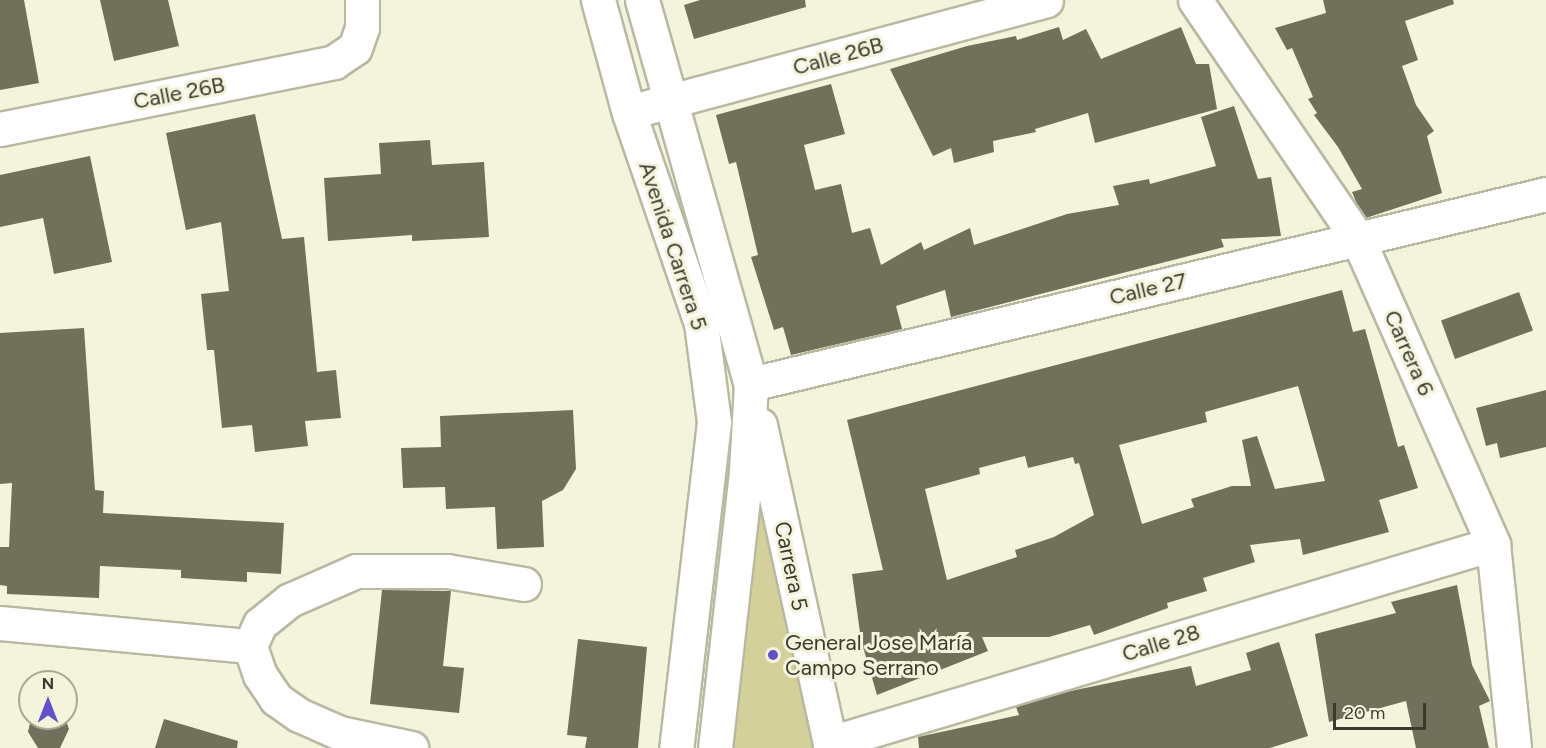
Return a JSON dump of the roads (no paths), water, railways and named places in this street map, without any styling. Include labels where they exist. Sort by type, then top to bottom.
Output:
[{"type":"street","name":"Calle 26B","points":[[0,129],[334,62],[354,48],[362,28],[362,0]]},
{"type":"street","name":"Avenida Carrera 5","points":[[598,0],[629,113],[701,323],[714,422],[676,748]]},
{"type":"street","name":"Avenida Carrera 5","points":[[642,0],[668,101],[751,384],[746,472],[715,748]]},
{"type":"street","name":"Calle 26B","points":[[629,113],[1046,0]]},
{"type":"street","name":"Carrera 6","points":[[1195,0],[1358,239],[1493,544],[1514,748]]},
{"type":"street","name":"Calle 27","points":[[751,384],[1546,194]]},
{"type":"street","name":"Carrera 5","points":[[751,384],[830,746]]},
{"type":"street","name":"Calle 28","points":[[830,746],[1493,544]]},
{"type":"street","points":[[411,748],[340,733],[299,715],[276,699],[260,675],[250,646],[260,624],[290,600],[356,571],[437,570],[524,585]]},
{"type":"street","points":[[0,623],[250,646]]},
{"type":"place","name":"General Jose María Campo Serrano","points":[[773,655]]}]
